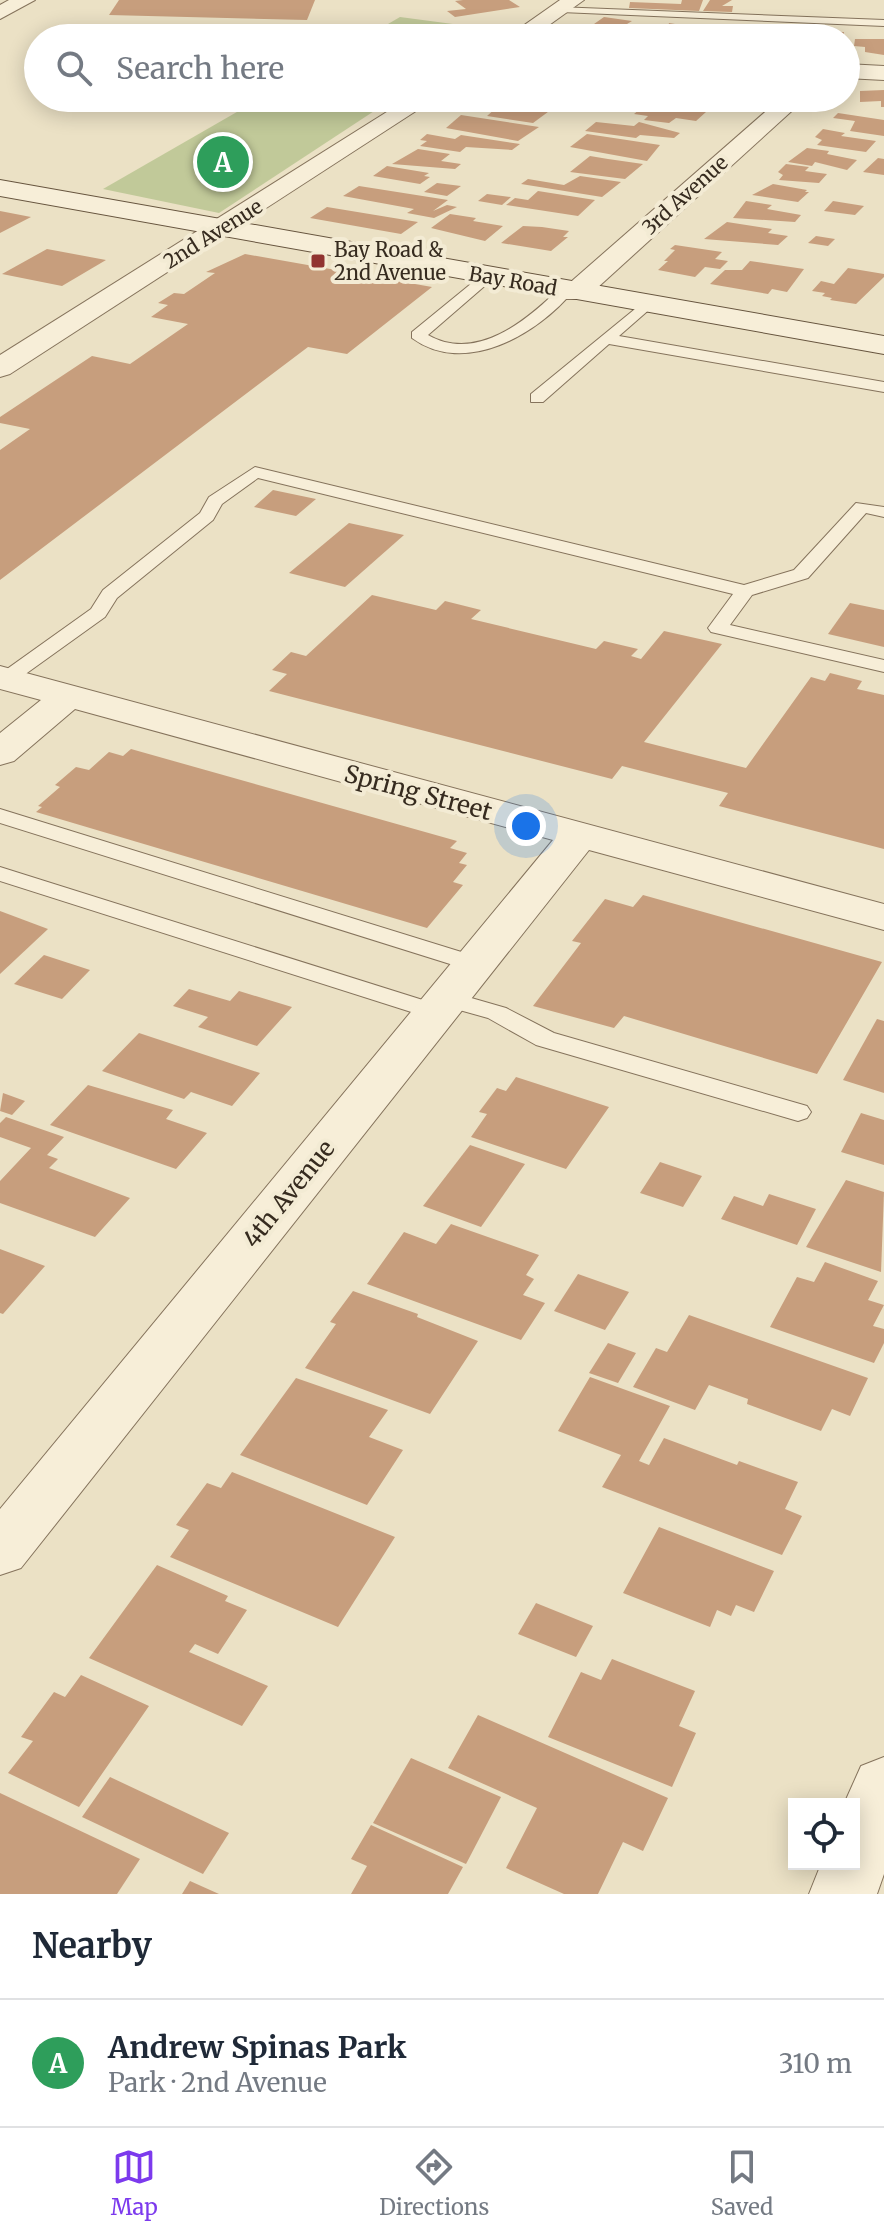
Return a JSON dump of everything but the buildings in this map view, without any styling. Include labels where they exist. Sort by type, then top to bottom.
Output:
[{"type":"street","points":[[0,13],[25,0]]},
{"type":"street","points":[[538,24],[567,4]]},
{"type":"street","points":[[860,72],[884,73]]},
{"type":"street","name":"2nd Avenue","points":[[0,368],[403,112]]},
{"type":"street","name":"3rd Avenue","points":[[570,292],[779,112]]},
{"type":"street","name":"Bay Road","points":[[0,188],[570,292],[884,345]]},
{"type":"street","name":"Spring Street","points":[[3,678],[884,917]]},
{"type":"street","points":[[0,753],[67,697]]},
{"type":"street","name":"4th Avenue","points":[[0,1551],[578,836]]},
{"type":"street","points":[[843,1894],[884,1786]]},
{"type":"lane","points":[[567,4],[884,23]]},
{"type":"lane","points":[[488,277],[418,335],[429,343],[452,347],[504,342],[524,330],[570,292]]},
{"type":"lane","points":[[537,398],[646,305]]},
{"type":"lane","points":[[606,339],[884,387]]},
{"type":"lane","points":[[3,678],[98,613],[110,594],[207,516],[215,501],[255,472],[745,591],[801,574],[862,507],[884,512]]},
{"type":"lane","points":[[745,591],[718,628],[884,666]]},
{"type":"lane","points":[[0,816],[452,991],[545,1039],[798,1112]]},
{"type":"lane","points":[[0,874],[452,991]]},
{"type":"green space","points":[[400,17],[453,24],[388,24]]},
{"type":"green space","points":[[237,112],[373,112],[219,213],[103,189]]},
{"type":"place","name":"Andrew Spinas Park","points":[[223,162]]},
{"type":"place","name":"Bay Road & 2nd Avenue","points":[[318,261]]}]
